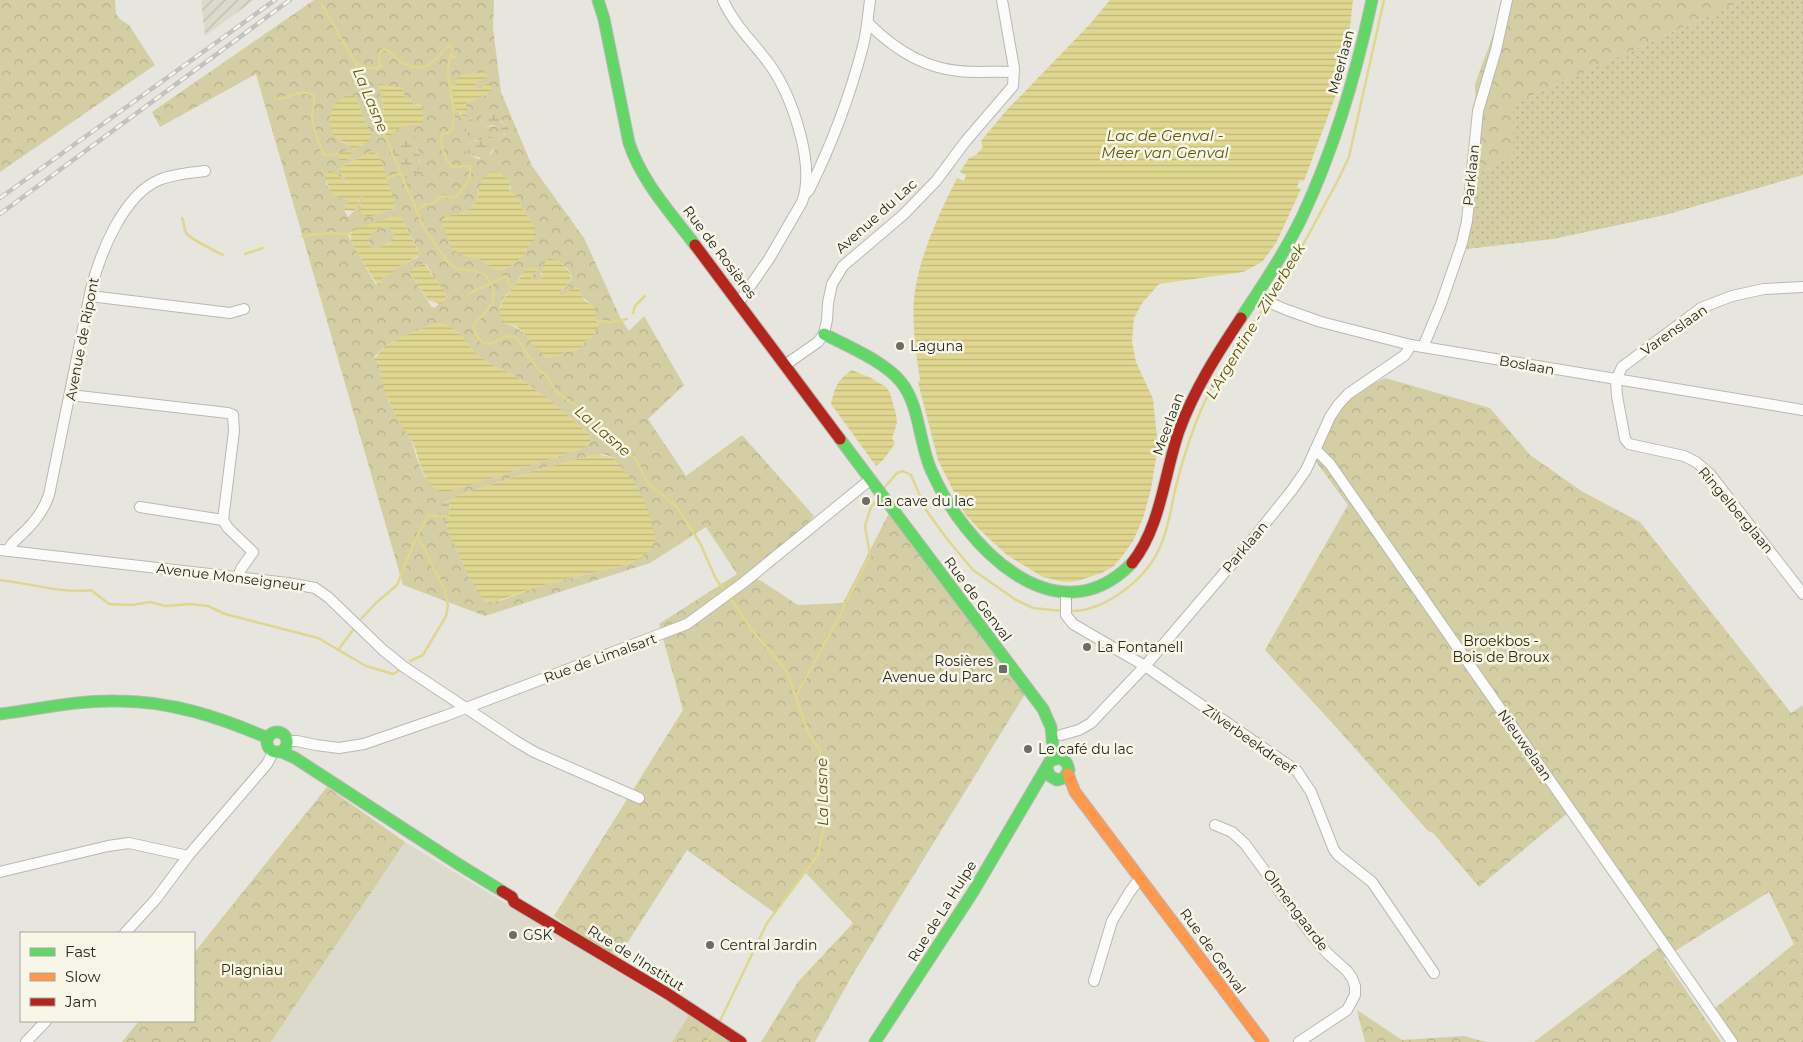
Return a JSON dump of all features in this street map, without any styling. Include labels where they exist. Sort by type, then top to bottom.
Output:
[{"type":"street","name":"Rue de Rosières","points":[[598,0],[604,19],[629,143],[644,177],[881,494]]},
{"type":"street","points":[[723,0],[728,11],[746,36],[771,66],[792,110],[804,156],[806,175],[804,195]]},
{"type":"street","points":[[868,23],[892,45],[926,63],[958,71],[1013,72],[1002,0]]},
{"type":"street","name":"Meerlaan","points":[[824,334],[891,372],[901,383],[913,410],[935,481],[947,504],[966,530],[983,548],[1016,574],[1037,586],[1066,598],[1104,586],[1118,577],[1142,551],[1175,443],[1190,403],[1206,371],[1226,339],[1262,296],[1310,200],[1329,154],[1349,93],[1372,0]]},
{"type":"street","name":"Parklaan","points":[[1423,347],[1441,304],[1462,243],[1467,221],[1478,112],[1508,0]]},
{"type":"street","points":[[739,302],[769,259],[826,157],[853,80],[868,23],[870,1]]},
{"type":"street","name":"Avenue du Lac","points":[[824,334],[832,284],[843,266],[903,215],[936,181],[965,142],[1013,86],[1013,72]]},
{"type":"street","name":"Avenue de Ripont","points":[[4,550],[20,537],[39,513],[50,495],[97,264],[105,246],[129,205],[144,190],[157,181],[172,176],[205,171]]},
{"type":"street","name":"Varenslaan","points":[[1616,380],[1622,367],[1701,308],[1740,294],[1764,289],[1803,287]]},
{"type":"street","points":[[90,296],[230,313],[244,309]]},
{"type":"street","name":"Boslaan","points":[[1262,296],[1275,305],[1321,322],[1410,345],[1803,410]]},
{"type":"street","points":[[785,365],[818,342],[824,334]]},
{"type":"street","name":"Parklaan","points":[[1061,735],[1079,730],[1091,723],[1145,666],[1281,504],[1306,470],[1330,417],[1338,405],[1348,394],[1405,355],[1410,345]]},
{"type":"street","name":"Ringelberglaan","points":[[1616,380],[1625,439],[1629,444],[1684,456],[1696,462],[1710,474],[1803,594]]},
{"type":"street","points":[[70,395],[233,415],[234,431],[223,520],[228,528],[253,552],[241,569],[238,577]]},
{"type":"street","name":"Nieuwelaan","points":[[1316,450],[1330,464],[1732,1042]]},
{"type":"street","name":"Rue de Limalsart","points":[[288,741],[339,748],[359,745],[466,708],[676,629],[687,624],[743,583],[871,479]]},
{"type":"street","name":"Rue de Genval","points":[[881,494],[1061,735]]},
{"type":"street","points":[[140,507],[223,520]]},
{"type":"street","name":"Avenue Monseigneur","points":[[4,550],[300,585],[320,591],[397,661],[514,740],[534,752],[639,798]]},
{"type":"street","name":"Zilverbeekdreef","points":[[1066,598],[1066,615],[1073,624],[1145,666],[1297,771],[1311,792],[1334,850],[1372,882],[1434,973]]},
{"type":"street","points":[[0,714],[94,702],[133,701],[167,705],[207,714],[268,738]]},
{"type":"street","name":"Rue de Genval","points":[[1050,722],[1053,735],[1054,762]]},
{"type":"street","points":[[126,932],[156,899],[188,856],[277,752],[286,747],[288,741],[279,732],[272,733],[268,738],[267,744],[277,752]]},
{"type":"street","points":[[1054,762],[1068,764],[1063,779],[1050,776],[1061,735]]},
{"type":"street","name":"Rue de l'Institut","points":[[277,752],[295,758],[512,897],[514,902],[668,994],[741,1042]]},
{"type":"street","name":"Rue de La Hulpe","points":[[875,1042],[973,892],[1031,793],[1054,762]]},
{"type":"street","name":"Rue de Genval","points":[[1063,779],[1263,1042]]},
{"type":"street","name":"Rue de La Hulpe","points":[[1031,793],[1063,779]]},
{"type":"street","name":"Olmengaarde","points":[[1215,825],[1232,832],[1245,844],[1311,934],[1352,978],[1355,995],[1347,1010],[1300,1042]]},
{"type":"street","points":[[0,872],[108,846],[129,843],[188,856]]},
{"type":"street","points":[[1094,981],[1112,921],[1140,878]]},
{"type":"street","points":[[26,1042],[45,1022]]},
{"type":"shaded area","points":[[201,0],[254,0],[205,36]]},
{"type":"shaded area","points":[[405,842],[689,1015],[672,1042],[271,1042]]},
{"type":"green space","points":[[0,0],[115,0],[116,14],[129,25],[155,65],[0,172]]},
{"type":"green space","points":[[314,0],[494,0],[493,28],[501,92],[532,166],[584,238],[621,319],[629,331],[644,316],[684,385],[648,419],[686,476],[742,435],[814,516],[758,579],[798,605],[843,603],[889,513],[1030,686],[853,974],[815,1042],[761,1042],[798,982],[853,923],[805,872],[775,913],[687,850],[615,962],[554,916],[683,710],[659,624],[737,574],[706,527],[650,563],[485,616],[403,585],[256,74],[160,127],[152,112]],"holes":[[[483,72],[481,80],[476,82],[475,88],[481,90],[487,83],[491,90],[486,95],[466,103],[466,115],[464,118],[453,108],[450,87]],[[382,85],[402,88],[405,96],[410,98],[414,104],[420,104],[423,118],[422,125],[407,125],[393,131],[375,113],[383,111],[384,105],[378,86]],[[355,97],[371,135],[364,144],[353,150],[350,146],[340,141],[334,131],[330,115]],[[481,119],[499,119],[507,127],[506,135],[501,134],[501,128],[498,126],[485,127]],[[484,137],[498,145],[491,154],[478,159],[469,154],[474,140],[481,140]],[[395,143],[415,143],[421,166],[404,179],[390,146]],[[372,151],[377,153],[395,204],[393,209],[372,216],[359,208],[363,198],[361,196],[357,208],[348,217],[344,210],[348,200],[336,194],[326,184],[326,181],[339,177],[350,183],[343,177],[340,170],[343,166]],[[499,173],[511,187],[510,191],[520,202],[521,207],[531,221],[522,257],[513,265],[502,270],[493,269],[481,260],[459,253],[449,243],[448,235],[443,226],[446,216],[468,210],[475,202],[478,191]],[[394,215],[401,217],[420,254],[418,257],[394,269],[376,285],[347,234]],[[426,264],[447,297],[434,308],[409,271]],[[563,264],[570,271],[572,277],[567,285],[558,293],[561,296],[566,293],[581,294],[596,311],[596,319],[599,322],[594,336],[585,341],[579,349],[547,358],[523,333],[506,324],[500,308],[504,297],[514,289],[520,276],[525,272],[533,273],[531,277],[537,281],[541,279],[541,273]],[[436,323],[444,324],[456,330],[482,358],[520,379],[556,405],[589,434],[591,442],[584,448],[490,479],[433,486],[424,476],[412,442],[389,403],[380,373],[381,368],[374,357],[384,347],[406,335]],[[603,454],[615,458],[632,563],[536,587],[503,600],[487,602],[469,577],[440,511],[445,502],[462,494],[533,471],[589,456]]]},
{"type":"green space","points":[[1506,0],[1744,0],[1513,104],[1513,155],[1477,175],[1475,84]]},
{"type":"green space","points":[[1744,0],[1803,0],[1803,175],[1665,215],[1553,239],[1467,249],[1477,175],[1513,155],[1513,104]]},
{"type":"green space","points":[[490,112],[499,116],[500,121],[509,129],[508,134],[501,134],[501,129],[496,126],[491,125],[487,127],[483,125],[481,116]]},
{"type":"green space","points":[[471,119],[476,122],[477,130],[475,137],[467,135],[465,126]]},
{"type":"green space","points":[[410,133],[414,134],[418,154],[421,156],[419,161],[421,166],[413,176],[404,179],[390,146]]},
{"type":"green space","points":[[489,136],[498,145],[497,149],[493,149],[487,156],[481,158],[466,152],[467,146],[472,141],[481,140]]},
{"type":"green space","points":[[389,227],[394,233],[393,240],[377,249],[371,247],[369,243],[370,235],[380,228]]},
{"type":"green space","name":"Broekbos - Bois de Broux","points":[[1385,378],[1490,408],[1530,455],[1583,492],[1640,522],[1791,713],[1803,705],[1803,1042],[1737,1042],[1714,1009],[1794,944],[1769,892],[1664,958],[1721,1042],[1534,1042],[1662,945],[1569,812],[1479,887],[1433,833],[1428,831],[1265,650],[1348,505],[1308,451],[1351,395]]},
{"type":"green space","points":[[453,498],[449,502],[450,510],[447,529],[440,506]]},
{"type":"green space","name":"Plagniau","points":[[327,787],[405,842],[271,1042],[122,1042],[138,1022],[195,1022],[195,952]]},
{"type":"green space","points":[[1357,1010],[1402,1040],[1464,1036],[1486,1042],[1365,1042]]},
{"type":"green space","points":[[689,1015],[729,1042],[672,1042]]},
{"type":"water","name":"Lac de Genval - Meer van Genval","points":[[1110,0],[1353,0],[1348,45],[1335,97],[1304,181],[1300,180],[1297,187],[1301,189],[1276,243],[1262,262],[1243,272],[1159,284],[1143,302],[1134,318],[1132,342],[1136,362],[1153,399],[1158,446],[1151,489],[1143,518],[1133,541],[1114,566],[1102,573],[1077,581],[1064,582],[1043,577],[1007,555],[965,514],[938,460],[918,382],[920,380],[914,332],[914,296],[923,257],[933,230],[957,178],[964,181],[966,175],[960,172],[969,158],[976,155],[983,147],[981,141],[1006,111],[1090,24]]},
{"type":"water","points":[[486,72],[488,77],[476,82],[475,88],[481,90],[487,83],[490,83],[491,91],[466,103],[465,105],[468,108],[465,113],[467,115],[464,118],[453,108],[450,87],[455,85],[456,78],[461,75]]},
{"type":"water","points":[[379,84],[402,88],[405,96],[410,98],[414,104],[422,105],[423,125],[403,127],[387,139],[374,113],[382,111],[384,105]]},
{"type":"water","points":[[351,94],[355,97],[371,135],[370,140],[353,151],[348,145],[338,139],[330,127],[331,113],[334,107],[344,97]]},
{"type":"water","points":[[351,150],[351,158],[340,162],[338,154]]},
{"type":"water","points":[[372,151],[380,157],[395,204],[393,209],[369,217],[362,214],[359,208],[363,198],[361,196],[357,208],[353,211],[344,210],[348,200],[332,195],[327,184],[326,175],[330,170],[344,181],[350,183],[339,173],[340,168]]},
{"type":"water","points":[[491,172],[497,172],[509,180],[510,191],[519,197],[521,207],[535,227],[536,236],[522,257],[513,265],[501,270],[493,269],[481,260],[452,249],[441,221],[446,216],[456,215],[470,208],[476,200],[482,180]]},
{"type":"water","points":[[394,215],[401,217],[420,255],[394,269],[393,273],[383,278],[382,283],[378,286],[351,242],[351,235],[357,229]],"holes":[[[389,227],[394,233],[393,240],[377,249],[371,247],[369,243],[370,235],[376,230]]]},
{"type":"water","points":[[548,259],[559,260],[571,274],[570,282],[558,293],[559,295],[561,296],[577,286],[585,301],[596,308],[596,319],[599,325],[598,329],[595,330],[594,336],[585,341],[579,349],[547,358],[520,329],[502,320],[500,310],[505,297],[514,289],[526,270],[533,266],[537,268],[531,277],[533,280],[541,279],[543,265]]},
{"type":"water","points":[[424,263],[446,294],[446,300],[440,304],[428,300],[409,271]]},
{"type":"water","points":[[436,323],[444,324],[456,330],[482,358],[520,379],[547,398],[589,434],[591,442],[584,448],[447,492],[432,486],[423,472],[412,441],[389,402],[382,382],[379,365],[374,359],[384,347],[406,335]]},
{"type":"water","points":[[852,370],[886,387],[890,393],[896,414],[897,423],[892,438],[895,444],[876,466],[831,404],[837,384]]},
{"type":"water","points":[[596,454],[614,458],[636,485],[648,510],[656,539],[649,552],[632,563],[536,587],[495,602],[484,601],[469,577],[447,529],[450,510],[449,502],[462,494],[533,471]]},
{"type":"waterway","name":"L'Argentine - Zilverbeek","points":[[1270,299],[1284,280],[1349,157],[1384,0]]},
{"type":"waterway","name":"La Lasne","points":[[322,5],[354,61],[376,115]]},
{"type":"waterway","points":[[356,62],[363,67],[377,69],[381,65],[379,61],[380,51],[384,49],[399,61],[416,68],[422,68],[431,63],[448,46],[453,49],[448,69],[454,119],[450,132],[442,134],[441,143],[445,157],[453,167],[470,166],[470,179],[455,198],[442,196],[430,205],[426,204],[417,210]]},
{"type":"waterway","points":[[451,56],[456,57]]},
{"type":"waterway","points":[[276,99],[299,93],[313,95],[312,120],[323,154],[329,156],[338,154]]},
{"type":"waterway","name":"La Lasne","points":[[381,127],[424,228],[447,261],[455,268],[483,274],[491,283],[494,295],[492,303],[473,327],[479,339],[486,344],[490,344],[505,336],[517,338],[536,367],[547,376],[555,391],[606,430],[635,458],[648,483],[677,507],[700,543],[716,579],[725,591]]},
{"type":"waterway","points":[[387,178],[402,173]]},
{"type":"waterway","points":[[182,218],[185,231],[190,237],[223,255]]},
{"type":"waterway","points":[[302,236],[329,233],[351,234]]},
{"type":"waterway","points":[[245,254],[263,248]]},
{"type":"waterway","name":"La Lasne","points":[[468,294],[504,277],[508,278],[508,283],[514,289]]},
{"type":"waterway","points":[[633,313],[635,306],[645,296]]},
{"type":"waterway","name":"L'Argentine - Zilverbeek","points":[[1068,611],[1094,607],[1108,601],[1132,584],[1152,562],[1165,535],[1183,459],[1204,403],[1229,358],[1267,304]]},
{"type":"waterway","points":[[599,322],[627,319]]},
{"type":"waterway","name":"L'Argentine - Zilverbeek","points":[[884,488],[897,473],[903,471],[911,475],[926,510],[973,570],[1016,600],[1033,608],[1062,611]]},
{"type":"waterway","name":"L'Argentine - Zilverbeek","points":[[796,696],[870,555],[865,526],[871,507],[878,499]]},
{"type":"waterway","points":[[361,619],[397,585],[414,542],[428,515],[448,517]]},
{"type":"waterway","points":[[410,661],[423,655],[446,616],[448,606],[445,591],[418,537]]},
{"type":"waterway","points":[[0,580],[69,591],[91,590],[109,604],[132,605],[150,602],[165,606],[191,604],[208,606],[225,614],[318,638],[366,666],[393,674],[398,671]]},
{"type":"waterway","name":"La Lasne","points":[[720,1021],[767,923],[818,855],[824,825],[820,750],[809,735],[788,674],[751,629],[729,596]]},
{"type":"waterway","points":[[338,650],[353,630]]},
{"type":"waterway","name":"La Lasne","points":[[707,1042],[715,1031]]},
{"type":"railway","points":[[0,198],[275,0]]},
{"type":"railway","points":[[0,214],[290,0]]},
{"type":"traffic: fast","points":[[598,0],[604,19],[629,143],[649,184],[695,245]]},
{"type":"traffic: fast","points":[[1241,318],[1288,243],[1314,191],[1352,83],[1372,0]]},
{"type":"traffic: fast","points":[[824,334],[876,361],[901,382],[912,402],[924,450],[932,472],[946,500],[989,553],[1015,574],[1043,588],[1073,592],[1103,585],[1132,563]]},
{"type":"traffic: fast","points":[[840,439],[1043,709],[1051,727],[1054,759]]},
{"type":"traffic: fast","points":[[0,714],[88,702],[137,702],[176,707],[213,717],[268,738]]},
{"type":"traffic: fast","points":[[277,732],[284,735],[287,742],[284,749],[277,752],[270,749],[267,742],[270,735],[277,732]]},
{"type":"traffic: fast","points":[[282,752],[295,758],[502,891]]},
{"type":"traffic: fast","points":[[875,1042],[973,892],[1050,761],[1057,759],[1065,761],[1069,770],[1064,778],[1057,780],[1050,776],[1047,769]]},
{"type":"traffic: slow","points":[[1068,774],[1075,792],[1263,1042]]},
{"type":"traffic: jam","points":[[695,245],[840,439]]},
{"type":"traffic: jam","points":[[1132,563],[1142,549],[1156,517],[1174,448],[1185,416],[1207,373],[1241,318]]},
{"type":"traffic: jam","points":[[502,891],[512,897],[514,902],[668,994],[741,1042]]},
{"type":"place","name":"Laguna","points":[[900,346]]},
{"type":"place","name":"La cave du lac","points":[[866,501]]},
{"type":"place","name":"La Fontanell","points":[[1087,647]]},
{"type":"place","name":"Rosières Avenue du Parc","points":[[1003,669]]},
{"type":"place","name":"Le café du lac","points":[[1028,749]]},
{"type":"place","name":"GSK","points":[[513,935]]},
{"type":"place","name":"Central Jardin","points":[[710,945]]}]
